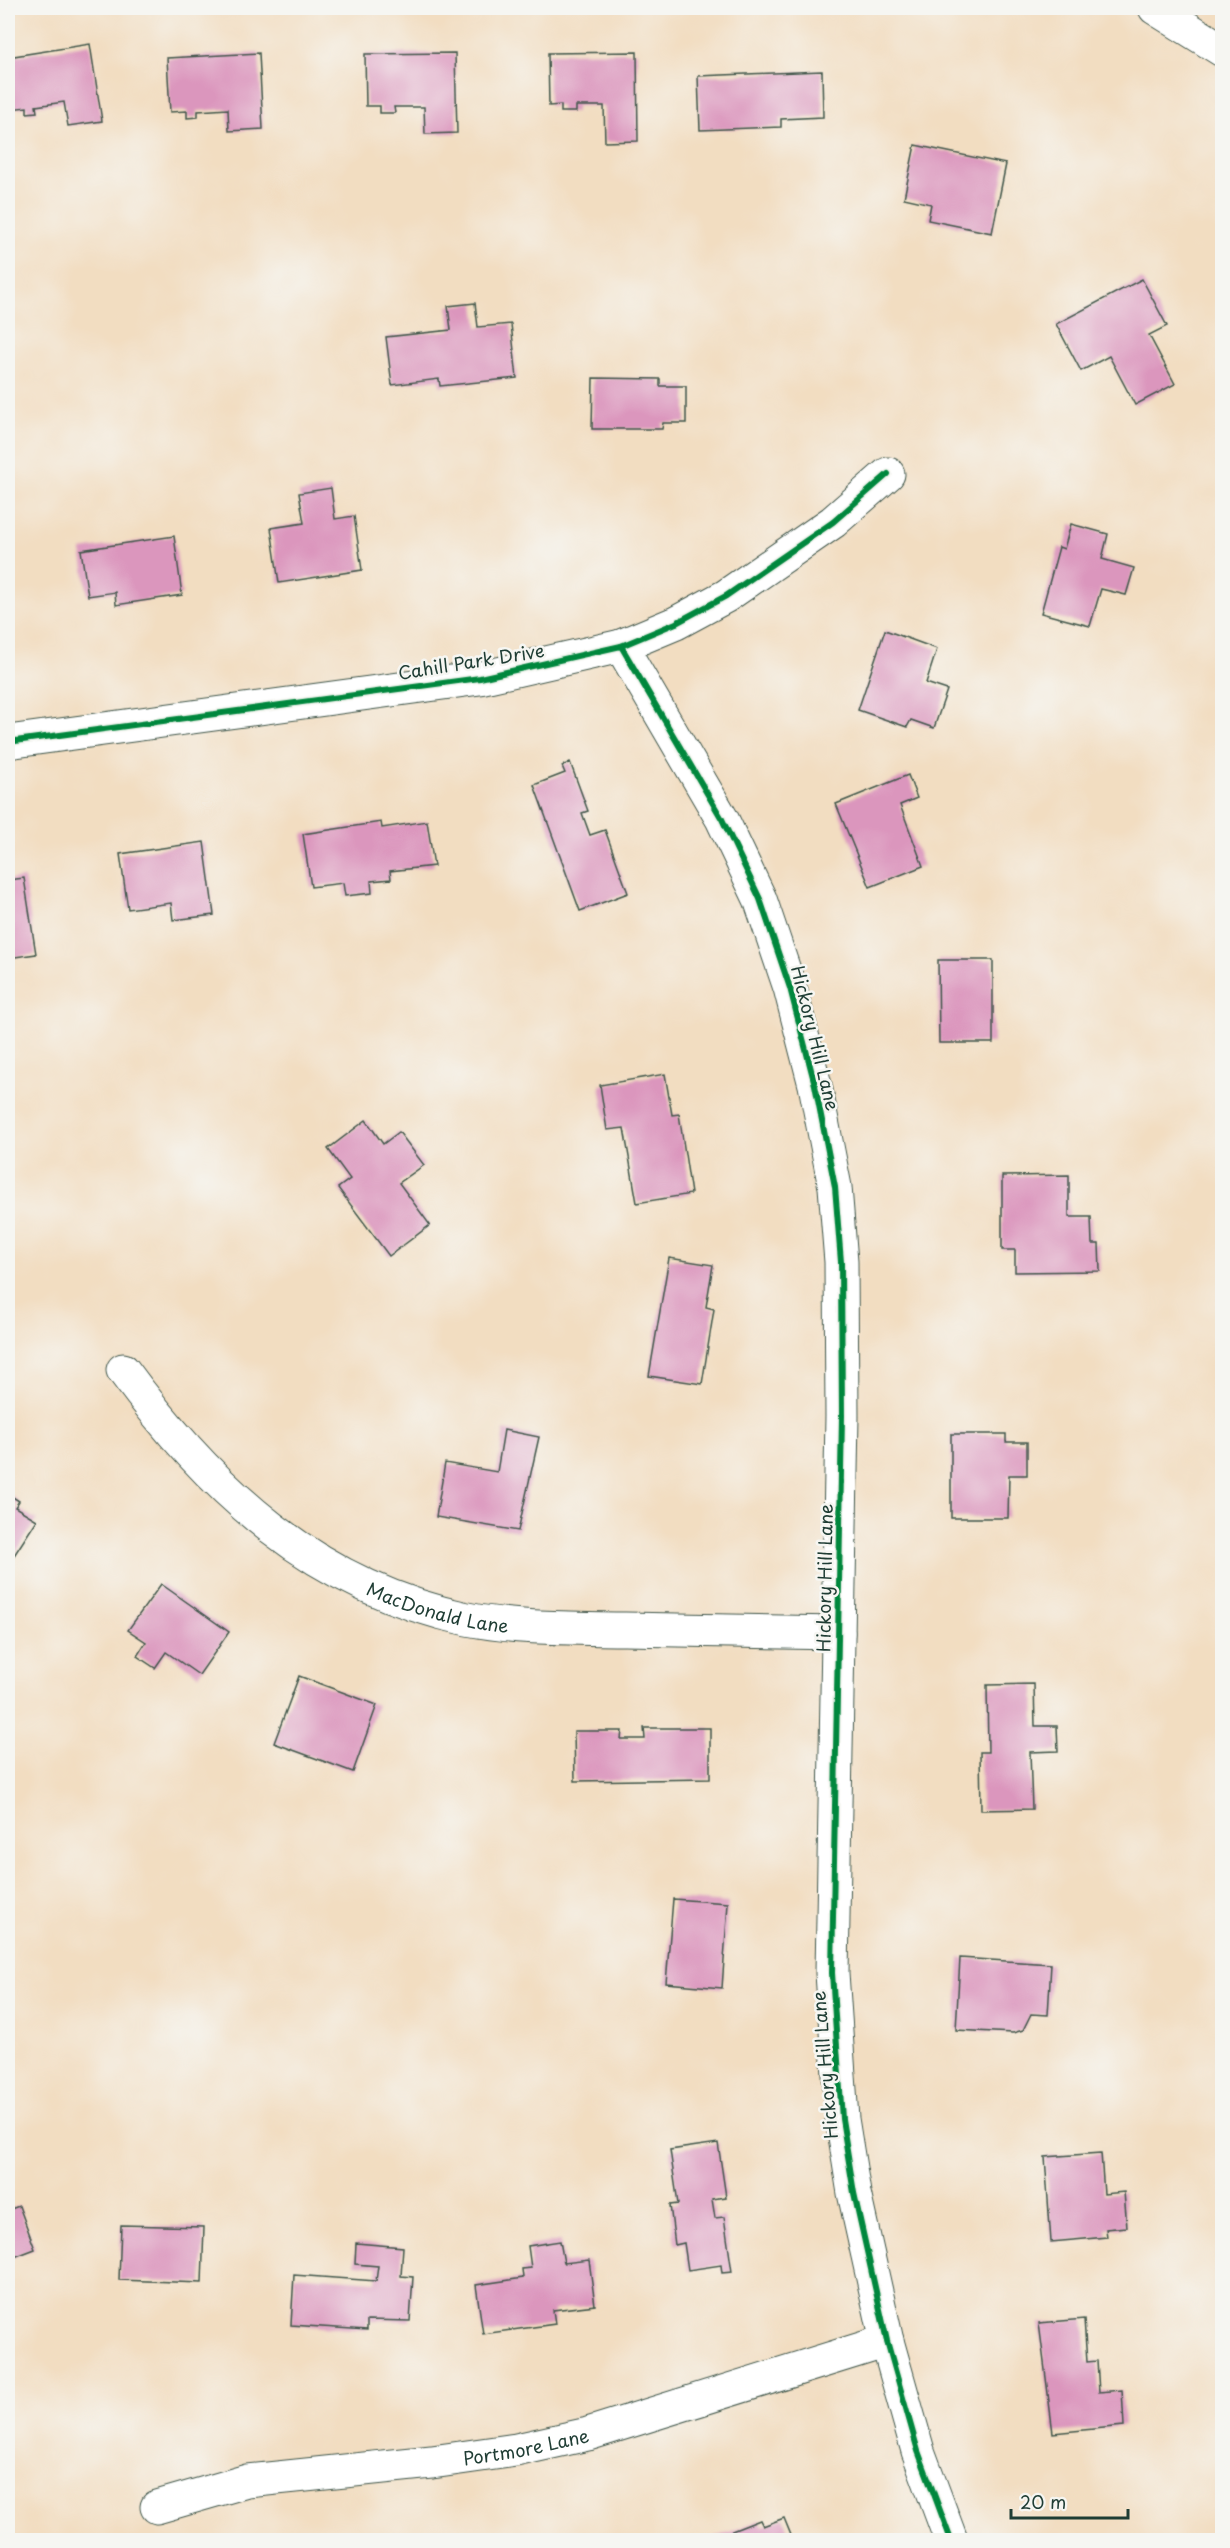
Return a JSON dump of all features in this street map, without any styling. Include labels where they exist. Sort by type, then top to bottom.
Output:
[{"type":"street","points":[[1155,8],[1222,50]]},
{"type":"street","name":"Cahill Park Drive","points":[[8,742],[480,678],[621,646],[676,623],[726,596],[833,522],[888,474]]},
{"type":"street","name":"Hickory Hill Lane","points":[[621,646],[722,819],[760,899],[790,988],[815,1085],[835,1187],[841,1262],[832,1973],[842,2119],[854,2193],[887,2341],[918,2451],[951,2541]]},
{"type":"street","name":"MacDonald Lane","points":[[123,1370],[161,1421],[242,1506],[292,1545],[348,1577],[413,1604],[468,1619],[527,1626],[838,1633]]},
{"type":"street","name":"Portmore Lane","points":[[157,2507],[247,2481],[432,2462],[516,2450],[588,2434],[887,2341]]},
{"type":"building","points":[[90,44],[102,121],[68,126],[64,102],[36,106],[37,112],[27,113],[27,107],[10,109],[8,57]]},
{"type":"building","points":[[637,52],[638,141],[605,142],[604,106],[576,106],[576,112],[561,112],[561,105],[549,106],[548,53]]},
{"type":"building","points":[[259,53],[263,129],[229,131],[228,109],[198,111],[198,117],[187,118],[187,111],[170,112],[167,58]]},
{"type":"building","points":[[455,53],[457,133],[425,134],[424,107],[394,107],[395,113],[380,113],[380,106],[366,106],[365,54]]},
{"type":"building","points":[[822,71],[823,117],[781,119],[781,127],[700,130],[698,76]]},
{"type":"building","points":[[915,145],[1006,164],[992,233],[928,220],[931,204],[904,198]]},
{"type":"building","points":[[1142,279],[1167,326],[1149,335],[1175,384],[1135,405],[1109,356],[1081,371],[1056,324]]},
{"type":"building","points":[[475,303],[478,327],[511,324],[517,378],[440,386],[439,379],[392,385],[386,337],[451,330],[448,306]]},
{"type":"building","points":[[593,378],[660,379],[660,386],[686,386],[686,423],[663,423],[662,429],[592,429]]},
{"type":"building","points":[[331,488],[335,519],[354,516],[362,570],[279,583],[271,528],[304,523],[299,493]]},
{"type":"building","points":[[1071,524],[1108,534],[1102,559],[1134,568],[1126,595],[1101,589],[1090,626],[1041,613],[1059,547],[1064,549]]},
{"type":"building","points":[[174,536],[182,595],[116,605],[115,592],[88,596],[81,550]]},
{"type":"building","points":[[885,630],[937,649],[926,683],[947,690],[934,728],[911,720],[907,727],[858,710]]},
{"type":"building","points":[[570,762],[588,811],[582,813],[590,835],[605,830],[628,893],[580,911],[534,785],[565,773],[562,766]]},
{"type":"building","points":[[908,775],[917,798],[900,805],[923,866],[870,887],[836,804]]},
{"type":"building","points":[[427,821],[434,866],[390,871],[391,879],[371,881],[372,893],[345,896],[343,883],[311,887],[303,834],[381,822],[382,828]]},
{"type":"building","points":[[204,842],[214,915],[173,920],[171,903],[128,909],[120,854]]},
{"type":"building","points":[[24,878],[36,954],[8,958],[8,880]]},
{"type":"building","points":[[938,960],[993,960],[993,1043],[939,1043]]},
{"type":"building","points":[[665,1074],[672,1115],[679,1114],[691,1194],[637,1203],[624,1128],[607,1130],[600,1085]]},
{"type":"building","points":[[366,1120],[383,1144],[399,1132],[424,1165],[399,1183],[430,1225],[389,1256],[338,1188],[350,1179],[328,1149]]},
{"type":"building","points":[[1069,1175],[1069,1217],[1091,1217],[1092,1244],[1099,1244],[1100,1271],[1015,1272],[1015,1250],[1002,1250],[1002,1176]]},
{"type":"building","points":[[669,1258],[713,1265],[706,1307],[714,1309],[702,1384],[649,1376]]},
{"type":"building","points":[[504,1430],[539,1437],[518,1531],[436,1517],[445,1463],[497,1472]]},
{"type":"building","points":[[951,1434],[1006,1434],[1006,1442],[1027,1442],[1027,1475],[1009,1475],[1008,1518],[951,1518]]},
{"type":"building","points":[[8,1494],[19,1501],[15,1507],[37,1520],[13,1557],[8,1554]]},
{"type":"building","points":[[161,1584],[229,1632],[199,1675],[166,1652],[155,1668],[137,1656],[146,1642],[128,1630]]},
{"type":"building","points":[[299,1676],[377,1705],[353,1772],[274,1743]]},
{"type":"building","points":[[1034,1684],[1035,1726],[1057,1726],[1058,1751],[1030,1752],[1032,1809],[981,1810],[980,1752],[988,1752],[987,1685]]},
{"type":"building","points":[[644,1728],[710,1728],[710,1779],[575,1781],[574,1731],[622,1731],[621,1739],[645,1739]]},
{"type":"building","points":[[673,1899],[728,1903],[722,1988],[666,1983]]},
{"type":"building","points":[[960,1958],[1051,1964],[1048,2015],[1031,2014],[1023,2030],[1013,2033],[956,2030]]},
{"type":"building","points":[[718,2143],[726,2197],[712,2199],[715,2218],[724,2217],[732,2272],[722,2273],[721,2265],[688,2270],[684,2243],[675,2245],[670,2205],[678,2204],[670,2150]]},
{"type":"building","points":[[1101,2153],[1104,2194],[1124,2192],[1127,2227],[1106,2229],[1107,2237],[1051,2242],[1045,2157]]},
{"type":"building","points":[[19,2206],[35,2249],[9,2259],[11,2265],[8,2266],[8,2210]]},
{"type":"building","points":[[121,2225],[204,2227],[202,2283],[119,2280]]},
{"type":"building","points":[[560,2241],[564,2263],[589,2260],[595,2305],[553,2310],[555,2324],[483,2334],[476,2285],[523,2278],[522,2269],[531,2268],[528,2246]]},
{"type":"building","points":[[356,2243],[403,2247],[401,2276],[413,2277],[410,2321],[367,2320],[367,2330],[291,2325],[294,2275],[376,2281],[378,2266],[355,2264]]},
{"type":"building","points":[[1084,2319],[1087,2362],[1097,2361],[1099,2392],[1122,2390],[1124,2426],[1053,2433],[1039,2323]]},
{"type":"building","points":[[784,2518],[793,2540],[709,2540],[760,2520],[763,2526]]},
{"type":"cycle path","points":[[8,742],[480,678],[621,646],[676,623],[726,596],[833,522],[888,474]]},
{"type":"cycle path","points":[[621,646],[722,819],[760,899],[790,988],[815,1085],[835,1187],[841,1262],[842,1416],[832,1973],[842,2119],[854,2193],[887,2341],[918,2451],[951,2540]]}]
